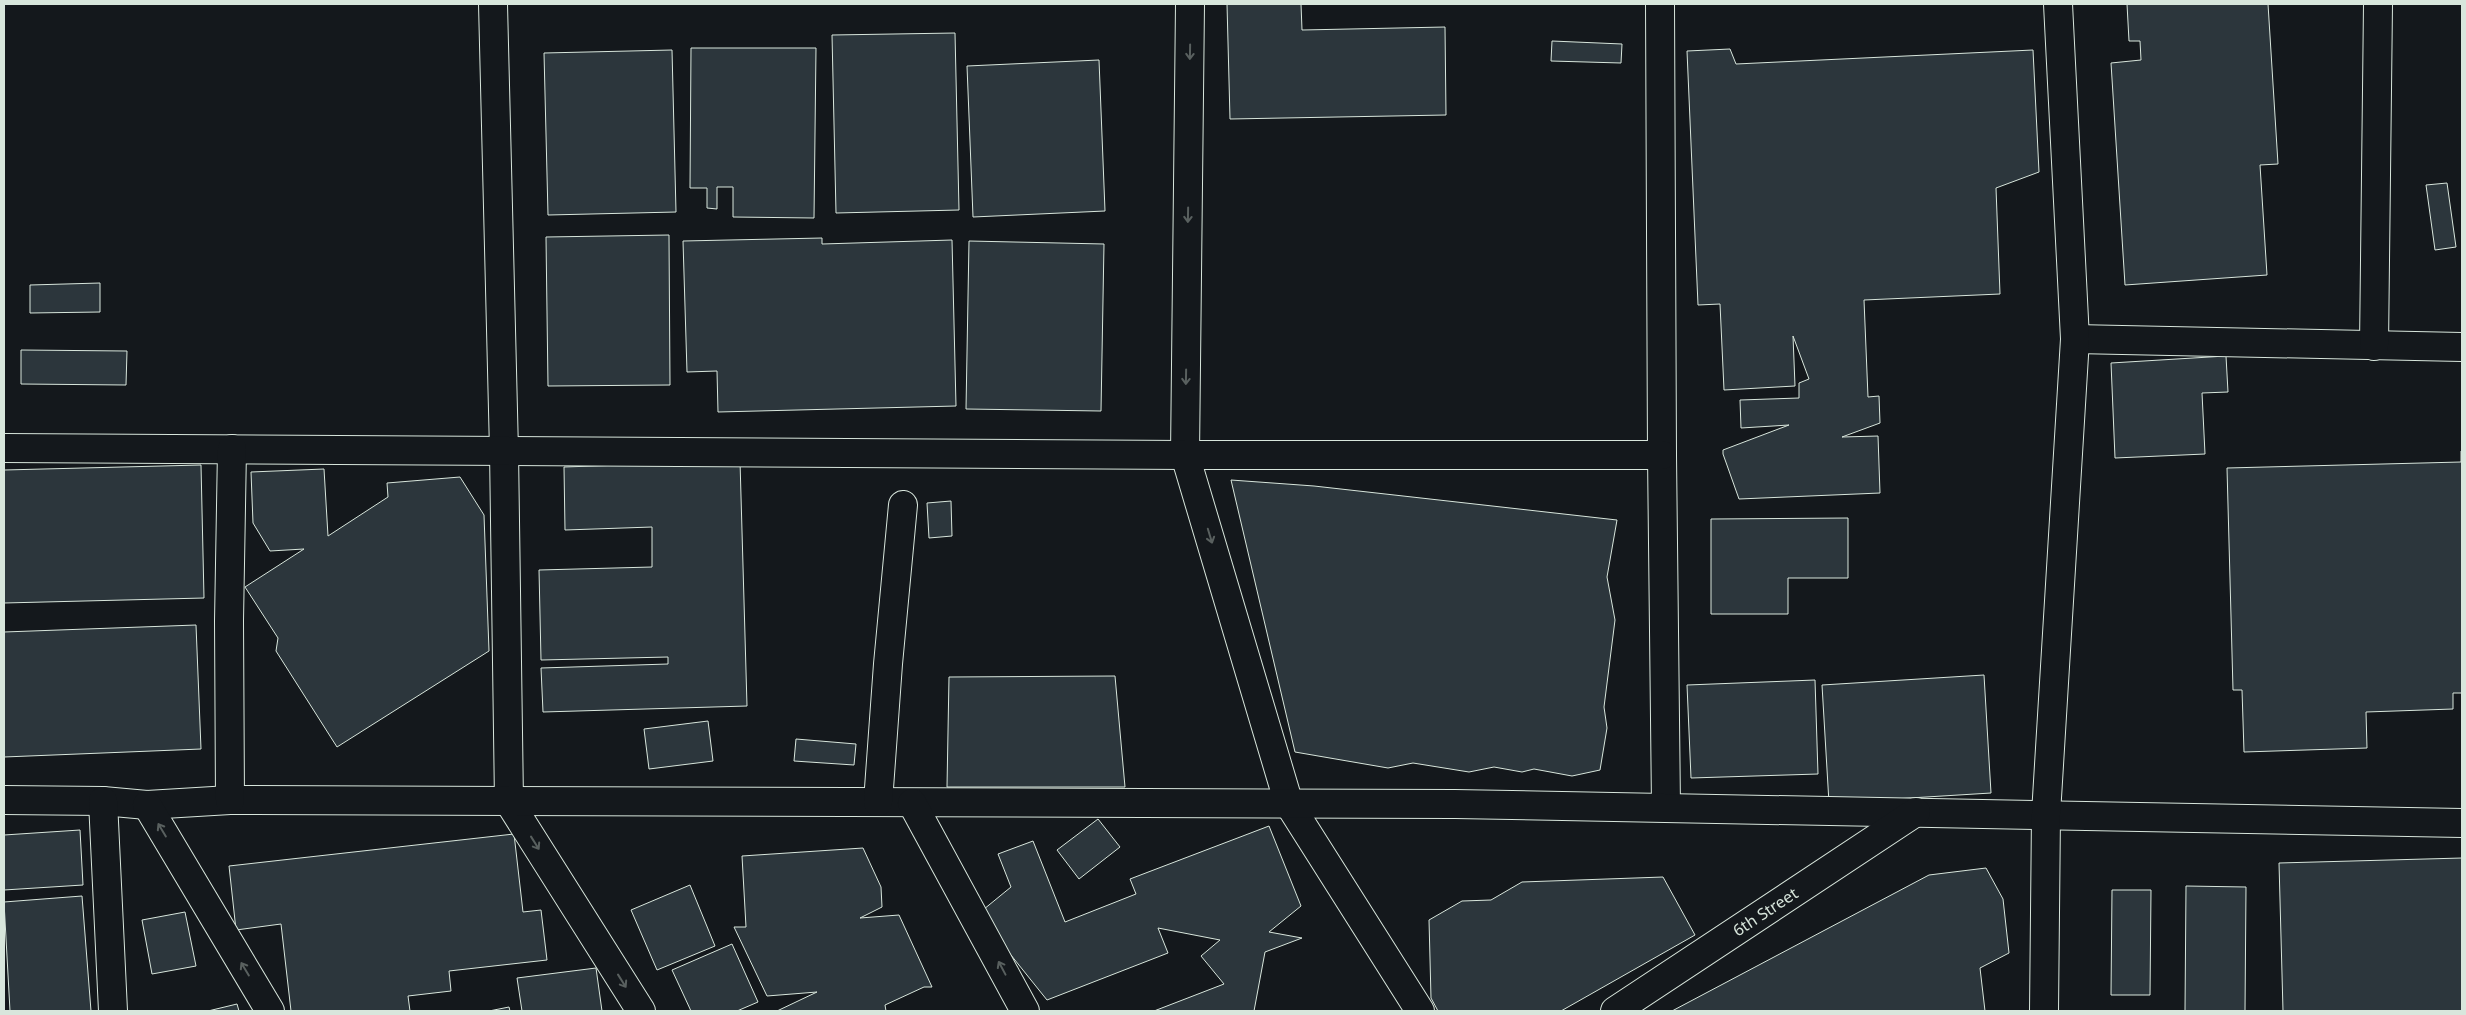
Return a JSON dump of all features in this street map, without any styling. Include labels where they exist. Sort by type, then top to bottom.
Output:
[{"type":"street","points":[[493,4],[504,451],[509,802],[641,1011]]},
{"type":"street","points":[[1190,4],[1185,455],[1289,804],[1420,1011]]},
{"type":"street","points":[[1660,4],[1666,807]]},
{"type":"street","points":[[2044,1011],[2046,814],[2075,339],[2058,4]]},
{"type":"street","points":[[2374,346],[2378,4]]},
{"type":"street","points":[[2075,339],[2462,347]]},
{"type":"street","points":[[4,448],[1185,455],[1662,455]]},
{"type":"street","points":[[230,800],[229,621],[232,449]]},
{"type":"street","points":[[878,802],[888,664],[903,505]]},
{"type":"street","points":[[4,800],[103,801],[147,805],[230,800],[1666,807],[2462,822]]},
{"type":"street","points":[[103,801],[113,1011]]},
{"type":"street","points":[[912,803],[1025,1011]]},
{"type":"street","points":[[147,805],[270,1011]]},
{"type":"street","name":"6th Street","points":[[1615,1011],[1916,812]]},
{"type":"building","points":[[1227,4],[1301,4],[1302,30],[1445,27],[1446,115],[1230,119]]},
{"type":"building","points":[[2127,4],[2268,4],[2278,164],[2260,165],[2267,275],[2125,285],[2111,63],[2141,60],[2140,41],[2129,41]]},
{"type":"building","points":[[955,33],[959,210],[836,213],[832,35]]},
{"type":"building","points":[[1552,41],[1622,44],[1621,63],[1551,61]]},
{"type":"building","points":[[691,48],[816,48],[814,218],[733,217],[733,187],[717,187],[717,209],[707,208],[707,188],[690,188]]},
{"type":"building","points":[[1730,49],[1736,64],[2033,50],[2039,172],[1996,188],[2000,294],[1864,300],[1868,397],[1879,396],[1880,423],[1842,437],[1878,436],[1880,493],[1739,499],[1723,454],[1723,450],[1789,425],[1741,428],[1740,400],[1799,398],[1799,383],[1809,379],[1793,336],[1795,386],[1724,390],[1720,304],[1698,305],[1687,51]]},
{"type":"building","points":[[672,50],[676,212],[548,215],[544,53]]},
{"type":"building","points":[[1099,60],[1105,211],[973,217],[967,66]]},
{"type":"building","points":[[2447,183],[2456,247],[2435,250],[2426,185]]},
{"type":"building","points":[[669,235],[670,385],[548,386],[546,237]]},
{"type":"building","points":[[822,238],[822,244],[952,240],[956,406],[718,412],[717,371],[687,372],[683,241]]},
{"type":"building","points":[[969,241],[1104,244],[1101,411],[966,409]]},
{"type":"building","points":[[100,283],[100,312],[30,313],[30,285]]},
{"type":"building","points":[[21,350],[127,351],[126,385],[21,384]]},
{"type":"building","points":[[2226,356],[2228,392],[2202,393],[2205,454],[2115,458],[2111,363]]},
{"type":"building","points":[[2461,451],[2462,693],[2453,693],[2453,709],[2366,712],[2367,748],[2244,752],[2242,690],[2233,690],[2227,468],[2461,462]]},
{"type":"building","points":[[740,461],[747,706],[543,712],[541,668],[668,664],[668,657],[541,660],[539,570],[652,567],[652,527],[565,530],[564,467]]},
{"type":"building","points":[[201,465],[204,598],[4,603],[4,470]]},
{"type":"building","points":[[324,469],[328,536],[388,497],[387,483],[460,477],[484,515],[489,651],[337,747],[276,651],[278,638],[245,587],[304,549],[270,551],[253,523],[251,472]]},
{"type":"building","points":[[1231,480],[1314,486],[1617,520],[1607,577],[1615,620],[1604,707],[1607,728],[1600,770],[1572,776],[1534,769],[1522,772],[1494,767],[1469,772],[1413,763],[1388,768],[1295,752]]},
{"type":"building","points":[[951,501],[952,536],[929,538],[927,503]]},
{"type":"building","points":[[1848,518],[1848,578],[1788,578],[1788,614],[1711,614],[1711,519]]},
{"type":"building","points":[[196,625],[201,749],[4,757],[4,632]]},
{"type":"building","points":[[1984,675],[1991,793],[1829,803],[1822,685]]},
{"type":"building","points":[[1115,676],[1125,787],[947,787],[949,677]]},
{"type":"building","points":[[1815,680],[1818,774],[1691,778],[1687,685]]},
{"type":"building","points":[[708,721],[713,761],[649,769],[644,729]]},
{"type":"building","points":[[796,739],[856,744],[854,765],[794,761]]},
{"type":"building","points":[[1098,819],[1120,847],[1079,879],[1057,850]]},
{"type":"building","points":[[1269,826],[1301,906],[1269,932],[1302,938],[1265,952],[1254,1011],[1154,1011],[1224,984],[1201,956],[1220,940],[1158,928],[1168,953],[1047,1000],[978,914],[1011,887],[998,854],[1033,841],[1065,922],[1136,894],[1130,879]]},
{"type":"building","points":[[80,830],[83,885],[4,890],[4,835]]},
{"type":"building","points":[[514,834],[523,912],[541,910],[547,960],[449,971],[451,991],[408,996],[410,1011],[291,1011],[281,924],[236,930],[229,866]]},
{"type":"building","points":[[863,848],[881,887],[882,907],[860,918],[899,915],[932,987],[924,987],[885,1005],[886,1011],[777,1011],[817,992],[767,996],[734,927],[746,927],[742,856]]},
{"type":"building","points":[[2462,858],[2462,1011],[2283,1011],[2279,863]]},
{"type":"building","points":[[1986,868],[2003,899],[2009,953],[1980,968],[1985,1011],[1672,1011],[1929,875]]},
{"type":"building","points":[[1663,877],[1695,935],[1561,1011],[1438,1011],[1431,998],[1429,920],[1462,901],[1491,900],[1522,882]]},
{"type":"building","points":[[690,885],[715,946],[657,970],[631,910]]},
{"type":"building","points":[[2186,886],[2246,887],[2245,1011],[2185,1011]]},
{"type":"building","points":[[2112,890],[2151,890],[2150,995],[2111,995]]},
{"type":"building","points":[[82,896],[91,1011],[10,1011],[4,902]]},
{"type":"building","points":[[185,912],[196,966],[152,974],[142,920]]},
{"type":"building","points":[[732,944],[758,1002],[737,1011],[691,1011],[672,970]]},
{"type":"building","points":[[596,968],[602,1011],[522,1011],[517,978]]},
{"type":"building","points":[[237,1004],[239,1011],[208,1011]]},
{"type":"building","points":[[509,1007],[510,1011],[489,1011]]}]
